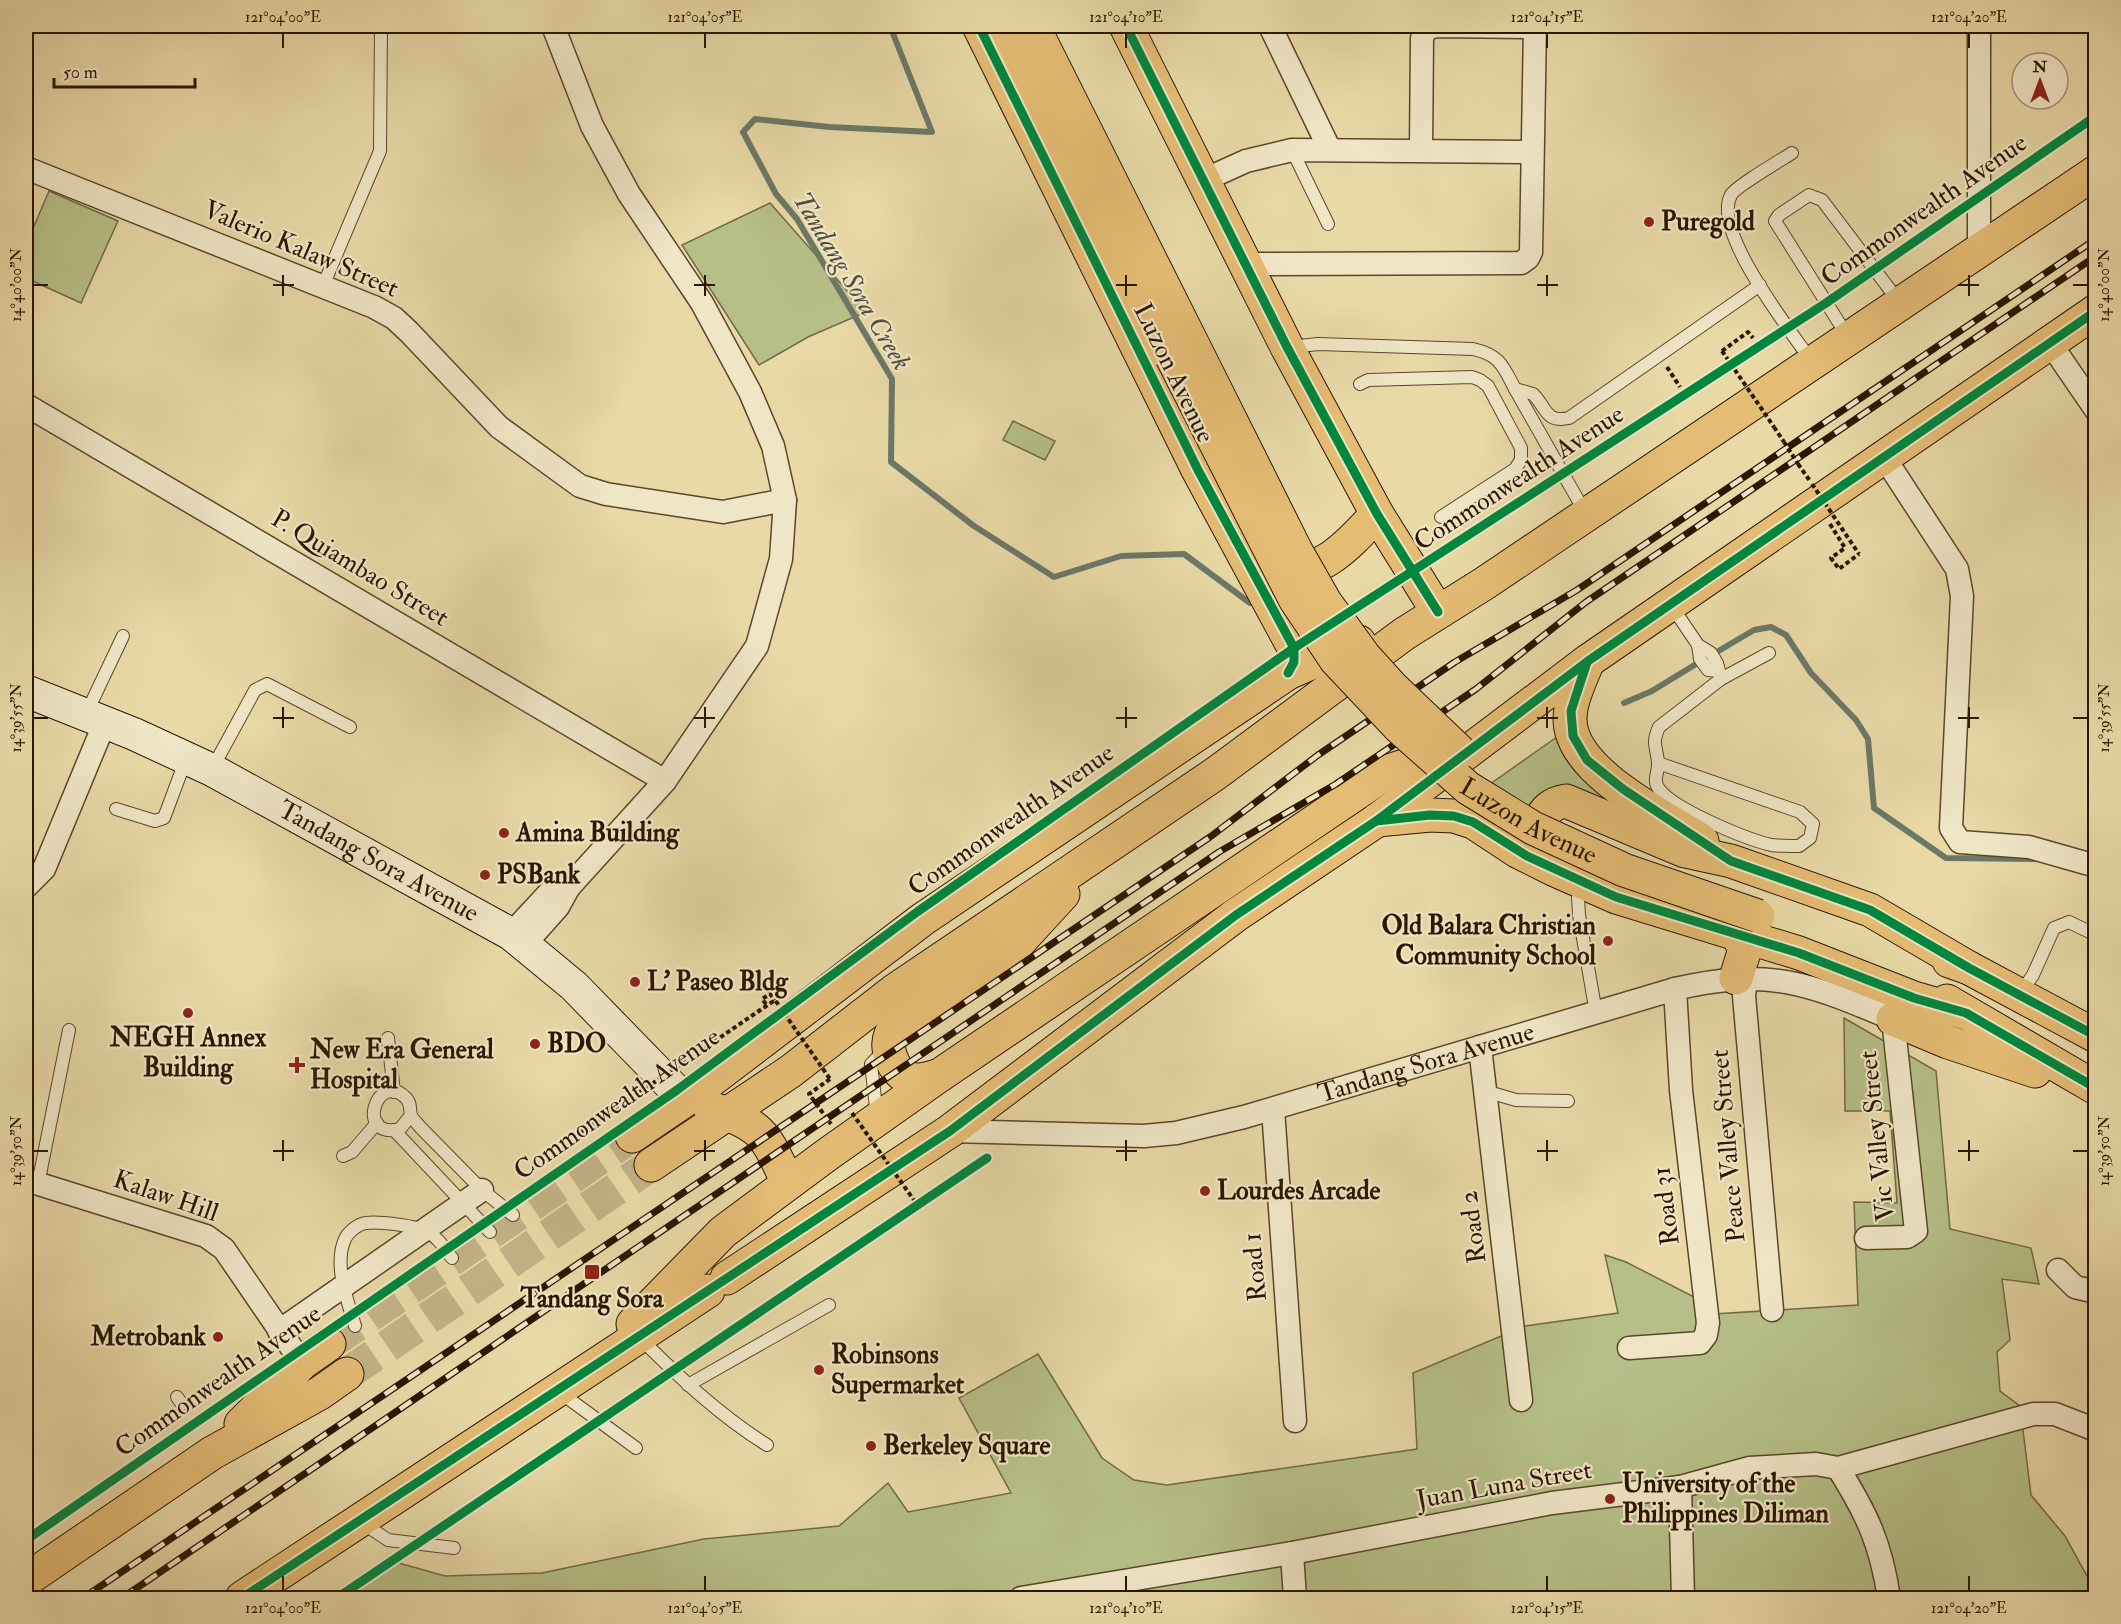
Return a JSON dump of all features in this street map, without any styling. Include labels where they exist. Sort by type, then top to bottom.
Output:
[{"type":"main road","name":"Luzon Avenue","points":[[979,26],[1243,555],[1294,648],[1294,662],[1288,673]]},
{"type":"main road","name":"Luzon Avenue","points":[[1006,26],[1183,352],[1325,603],[1364,656],[1418,712],[1481,770],[1543,808],[1629,848],[1752,914]]},
{"type":"main road","name":"Luzon Avenue","points":[[1033,26],[1183,352]]},
{"type":"main road","points":[[1126,26],[1202,182],[1287,347],[1377,514],[1438,612]]},
{"type":"main road","name":"Commonwealth Avenue","points":[[651,1165],[741,1125],[791,1071],[894,991],[1099,855],[1215,774],[1404,634],[1587,515],[2096,172]]},
{"type":"main road","points":[[242,1599],[950,1131],[1236,915],[1376,821],[1588,661],[2096,311]]},
{"type":"main road","points":[[1243,555],[1267,567],[1286,571],[1305,569],[1323,563],[1345,549],[1377,514]]},
{"type":"main road","name":"Commonwealth Avenue","points":[[632,1136],[685,1100],[923,919],[1288,673],[1375,635],[1404,634]]},
{"type":"main road","points":[[1588,661],[1570,720],[1573,736],[1581,752],[1623,789],[1731,861]]},
{"type":"main road","name":"Tandang Sora Avenue","points":[[26,691],[95,718],[199,764],[518,939],[574,986],[685,1100]]},
{"type":"main road","points":[[585,1372],[723,1232],[788,1183],[865,1117],[940,1075],[1389,771],[1486,740]]},
{"type":"main road","points":[[1568,877],[1540,846],[1539,824],[1549,807],[1566,801],[1685,850],[1731,861],[1870,910],[1969,968],[2096,1036]]},
{"type":"main road","points":[[1376,821],[1430,815],[1454,816],[1473,822],[1517,850],[1568,877],[1651,909],[1752,914],[1861,927],[1969,968]]},
{"type":"main road","points":[[940,1075],[922,1080],[906,1076],[894,1064],[888,1047],[890,1036],[897,1026],[1018,942],[1099,855]]},
{"type":"main road","points":[[1741,978],[1744,949],[1752,914]]},
{"type":"main road","points":[[1752,914],[1864,954],[2096,1089]]},
{"type":"main road","name":"Commonwealth Avenue","points":[[685,1100],[894,991]]},
{"type":"main road","points":[[1893,1019],[1948,1042],[2096,1089]]},
{"type":"main road","points":[[685,1100],[741,1125],[768,1124],[773,1099],[791,1071]]},
{"type":"main road","points":[[741,1125],[788,1183]]},
{"type":"main road","name":"Commonwealth Avenue","points":[[212,1453],[302,1363],[342,1335]]},
{"type":"main road","name":"Commonwealth Avenue","points":[[26,1580],[212,1453],[320,1393],[347,1374]]},
{"type":"street","points":[[518,939],[558,907],[569,887],[665,781],[757,646],[781,560],[785,500],[773,446],[750,392],[702,303],[629,194],[597,135],[553,26]]},
{"type":"street","points":[[1270,26],[1329,148]]},
{"type":"street","points":[[1245,264],[1521,262],[1528,258],[1531,252],[1535,26],[1437,26],[1426,29],[1422,38],[1421,150]]},
{"type":"street","points":[[1979,26],[1979,251]]},
{"type":"street","points":[[1202,182],[1246,161],[1292,150],[1329,148],[1532,152]]},
{"type":"street","name":"Valerio Kalaw Street","points":[[26,168],[324,286],[394,318],[499,427],[580,486],[606,494],[723,512],[785,500]]},
{"type":"street","points":[[2050,343],[2096,410]]},
{"type":"street","name":"P. Quiambao Street","points":[[26,405],[665,781]]},
{"type":"street","points":[[1884,457],[1957,569],[1960,587],[1951,828],[1953,835],[1960,842],[2029,847],[2096,866]]},
{"type":"street","points":[[26,887],[44,869],[95,718]]},
{"type":"street","name":"Tandang Sora Avenue","points":[[950,1131],[1094,1136],[1165,1134],[1203,1128],[1675,989],[1741,978],[1773,979],[1820,989],[1893,1019]]},
{"type":"street","name":"Peace Valley Street","points":[[1741,978],[1772,1310]]},
{"type":"street","name":"Road 31","points":[[1629,1348],[1700,1343],[1706,1335],[1708,1323],[1681,1090],[1675,989]]},
{"type":"street","name":"Vic Valley Street","points":[[1866,1238],[1907,1237],[1916,1231],[1893,1019]]},
{"type":"street","name":"Road 2","points":[[1480,1047],[1521,1400]]},
{"type":"street","name":"Road 1","points":[[1273,1108],[1295,1421]]},
{"type":"street","name":"Kalaw Hill","points":[[32,1182],[216,1241],[224,1249],[302,1363]]},
{"type":"street","points":[[279,1331],[482,1190]]},
{"type":"street","points":[[2058,1270],[2074,1287],[2096,1292]]},
{"type":"street","name":"Juan Luna Street","points":[[1021,1599],[1292,1553],[1552,1503],[1680,1487],[1749,1468],[1816,1464],[1838,1468],[2033,1414],[2055,1414],[2096,1430]]},
{"type":"street","points":[[1838,1468],[1864,1509],[1876,1539],[1889,1599]]},
{"type":"street","points":[[1680,1487],[1683,1599]]},
{"type":"street","points":[[1292,1553],[1295,1599]]},
{"type":"lane","points":[[324,286],[380,151],[381,26]]},
{"type":"lane","points":[[1292,150],[1328,224]]},
{"type":"lane","points":[[1791,153],[1731,194],[1727,207],[1743,261],[1813,363]]},
{"type":"lane","points":[[1849,339],[1774,221],[1779,215],[1809,195],[1822,200],[1901,304]]},
{"type":"lane","points":[[1515,389],[1533,394],[1550,417],[1559,420],[1569,418],[1760,285]]},
{"type":"lane","points":[[1287,347],[1318,344],[1473,349],[1488,352],[1500,361],[1587,515]]},
{"type":"lane","points":[[1359,384],[1368,380],[1472,376],[1488,386],[1521,448],[1521,460],[1515,470],[1441,517]]},
{"type":"lane","points":[[1671,604],[1712,666]]},
{"type":"lane","points":[[95,718],[123,636]]},
{"type":"lane","points":[[1658,763],[1800,812],[1813,824],[1810,838],[1798,846],[1771,845],[1713,822],[1673,802],[1658,788],[1655,776],[1658,763],[1654,750],[1654,738],[1659,727],[1712,666],[1769,653]]},
{"type":"lane","points":[[116,809],[154,821],[164,818],[199,764],[255,690],[267,684],[350,727]]},
{"type":"lane","points":[[1568,877],[1578,897],[1596,1013]]},
{"type":"lane","points":[[2020,995],[2033,975],[2054,928],[2069,922],[2096,935]]},
{"type":"lane","points":[[32,1182],[69,1030]]},
{"type":"lane","points":[[388,1038],[394,1092]]},
{"type":"lane","points":[[865,1117],[871,1064],[888,1047]]},
{"type":"lane","points":[[1485,1091],[1516,1100],[1568,1101]]},
{"type":"lane","points":[[394,1130],[405,1125],[411,1115],[410,1103],[400,1094],[387,1092],[377,1100],[373,1112],[378,1123],[394,1130],[490,1232]]},
{"type":"lane","points":[[411,1115],[482,1190],[513,1215]]},
{"type":"lane","points":[[343,1156],[352,1152],[378,1123]]},
{"type":"lane","points":[[342,1335],[344,1285],[341,1257],[345,1239],[354,1228],[366,1223],[425,1230],[438,1239],[452,1258]]},
{"type":"lane","points":[[688,1385],[829,1305]]},
{"type":"lane","points":[[639,1337],[688,1385],[739,1428],[767,1445]]},
{"type":"lane","points":[[557,1390],[636,1448]]},
{"type":"lane","points":[[360,1521],[388,1540],[454,1548]]},
{"type":"path","points":[[1751,351],[1789,327]]},
{"type":"path","points":[[1753,338],[1748,332],[1722,351],[1859,554],[1839,568],[1831,558],[1845,548]]},
{"type":"path","points":[[1659,354],[1680,387]]},
{"type":"path","points":[[1723,370],[1742,357]]},
{"type":"path","points":[[1676,400],[1694,388]]},
{"type":"path","points":[[765,1004],[762,999],[770,994],[830,1079],[809,1094],[832,1127]]},
{"type":"path","points":[[564,1152],[561,1146],[775,1000]]},
{"type":"path","points":[[773,1019],[792,1004]]},
{"type":"path","points":[[865,1117],[916,1203],[887,1223],[889,1225]]},
{"type":"green space","points":[[49,191],[118,221],[81,303],[26,278],[26,245]]},
{"type":"green space","points":[[770,203],[866,312],[808,337],[759,365],[682,245]]},
{"type":"green space","points":[[1013,421],[1055,441],[1045,460],[1003,440]]},
{"type":"green space","points":[[1557,737],[1561,751],[1578,774],[1600,794],[1636,818],[1534,807],[1463,803]]},
{"type":"green space","points":[[1844,1018],[1936,1071],[1950,1229],[2031,1248],[2039,1284],[2002,1279],[2010,1340],[1997,1352],[2000,1391],[2020,1406],[2031,1495],[2065,1536],[2087,1576],[2096,1569],[2095,1598],[342,1598],[392,1561],[445,1576],[542,1573],[704,1539],[839,1526],[888,1483],[908,1512],[1011,1493],[959,1398],[1038,1354],[1102,1458],[1134,1480],[1167,1485],[1417,1449],[1413,1373],[1525,1326],[1618,1313],[1605,1255],[1626,1262],[1694,1297],[1698,1315],[1858,1305],[1854,1202],[1897,1203],[1890,1111],[1845,1111]]},
{"type":"waterway","name":"Tandang Sora Creek","points":[[890,26],[932,132],[829,127],[755,119],[743,132],[776,194],[797,219],[892,379],[891,462],[974,526],[1054,577],[1121,556],[1184,554],[1250,603]]},
{"type":"waterway","name":"Tandang Sora Creek","points":[[1710,656],[1754,630],[1771,627],[1786,635],[1811,673],[1856,720],[1868,739],[1874,808],[1946,858],[2035,859]]},
{"type":"waterway","name":"Tandang Sora Creek","points":[[1624,703],[1652,691],[1701,661]]},
{"type":"tunnel","points":[[329,1344],[632,1136]]},
{"type":"tunnel","points":[[347,1374],[651,1165]]},
{"type":"railway","points":[[83,1598],[1210,837],[1318,755],[1455,662],[1577,590],[2096,239]]},
{"type":"railway","points":[[122,1598],[1219,852],[1336,784],[1476,689],[1586,602],[2096,256]]},
{"type":"cycle path","points":[[979,26],[1198,470],[1294,648],[1294,662],[1288,673]]},
{"type":"cycle path","points":[[1126,26],[1287,347],[1377,514],[1438,612]]},
{"type":"cycle path","points":[[26,1540],[677,1090],[917,912],[1294,648],[1826,303],[2096,116]]},
{"type":"cycle path","points":[[242,1598],[950,1131],[1236,915],[1376,821],[1588,661],[2096,311]]},
{"type":"cycle path","points":[[1587,662],[1571,711],[1573,736],[1587,760],[1623,789],[1731,861],[1870,910],[1969,968],[2096,1036]]},
{"type":"cycle path","points":[[1376,821],[1430,815],[1454,816],[1473,822],[1527,856],[1616,897],[1799,953],[1914,998],[1966,1013],[2096,1088]]},
{"type":"cycle path","points":[[337,1598],[987,1158]]},
{"type":"place","name":"Puregold","points":[[1649,222]]},
{"type":"place","name":"Amina Building","points":[[504,833]]},
{"type":"place","name":"PSBank","points":[[485,875]]},
{"type":"place","name":"Old Balara Christian Community School","points":[[1608,941]]},
{"type":"place","name":"L' Paseo Bldg","points":[[635,982]]},
{"type":"place","name":"NEGH Annex Building","points":[[188,1013]]},
{"type":"place","name":"BDO","points":[[535,1044]]},
{"type":"place","name":"New Era General Hospital","points":[[297,1065]]},
{"type":"place","name":"Lourdes Arcade","points":[[1205,1191]]},
{"type":"place","name":"Tandang Sora","points":[[592,1272]]},
{"type":"place","name":"Metrobank","points":[[218,1337]]},
{"type":"place","name":"Robinsons Supermarket","points":[[819,1370]]},
{"type":"place","name":"Berkeley Square","points":[[871,1446]]},
{"type":"place","name":"University of the Philippines Diliman","points":[[1610,1499]]}]
